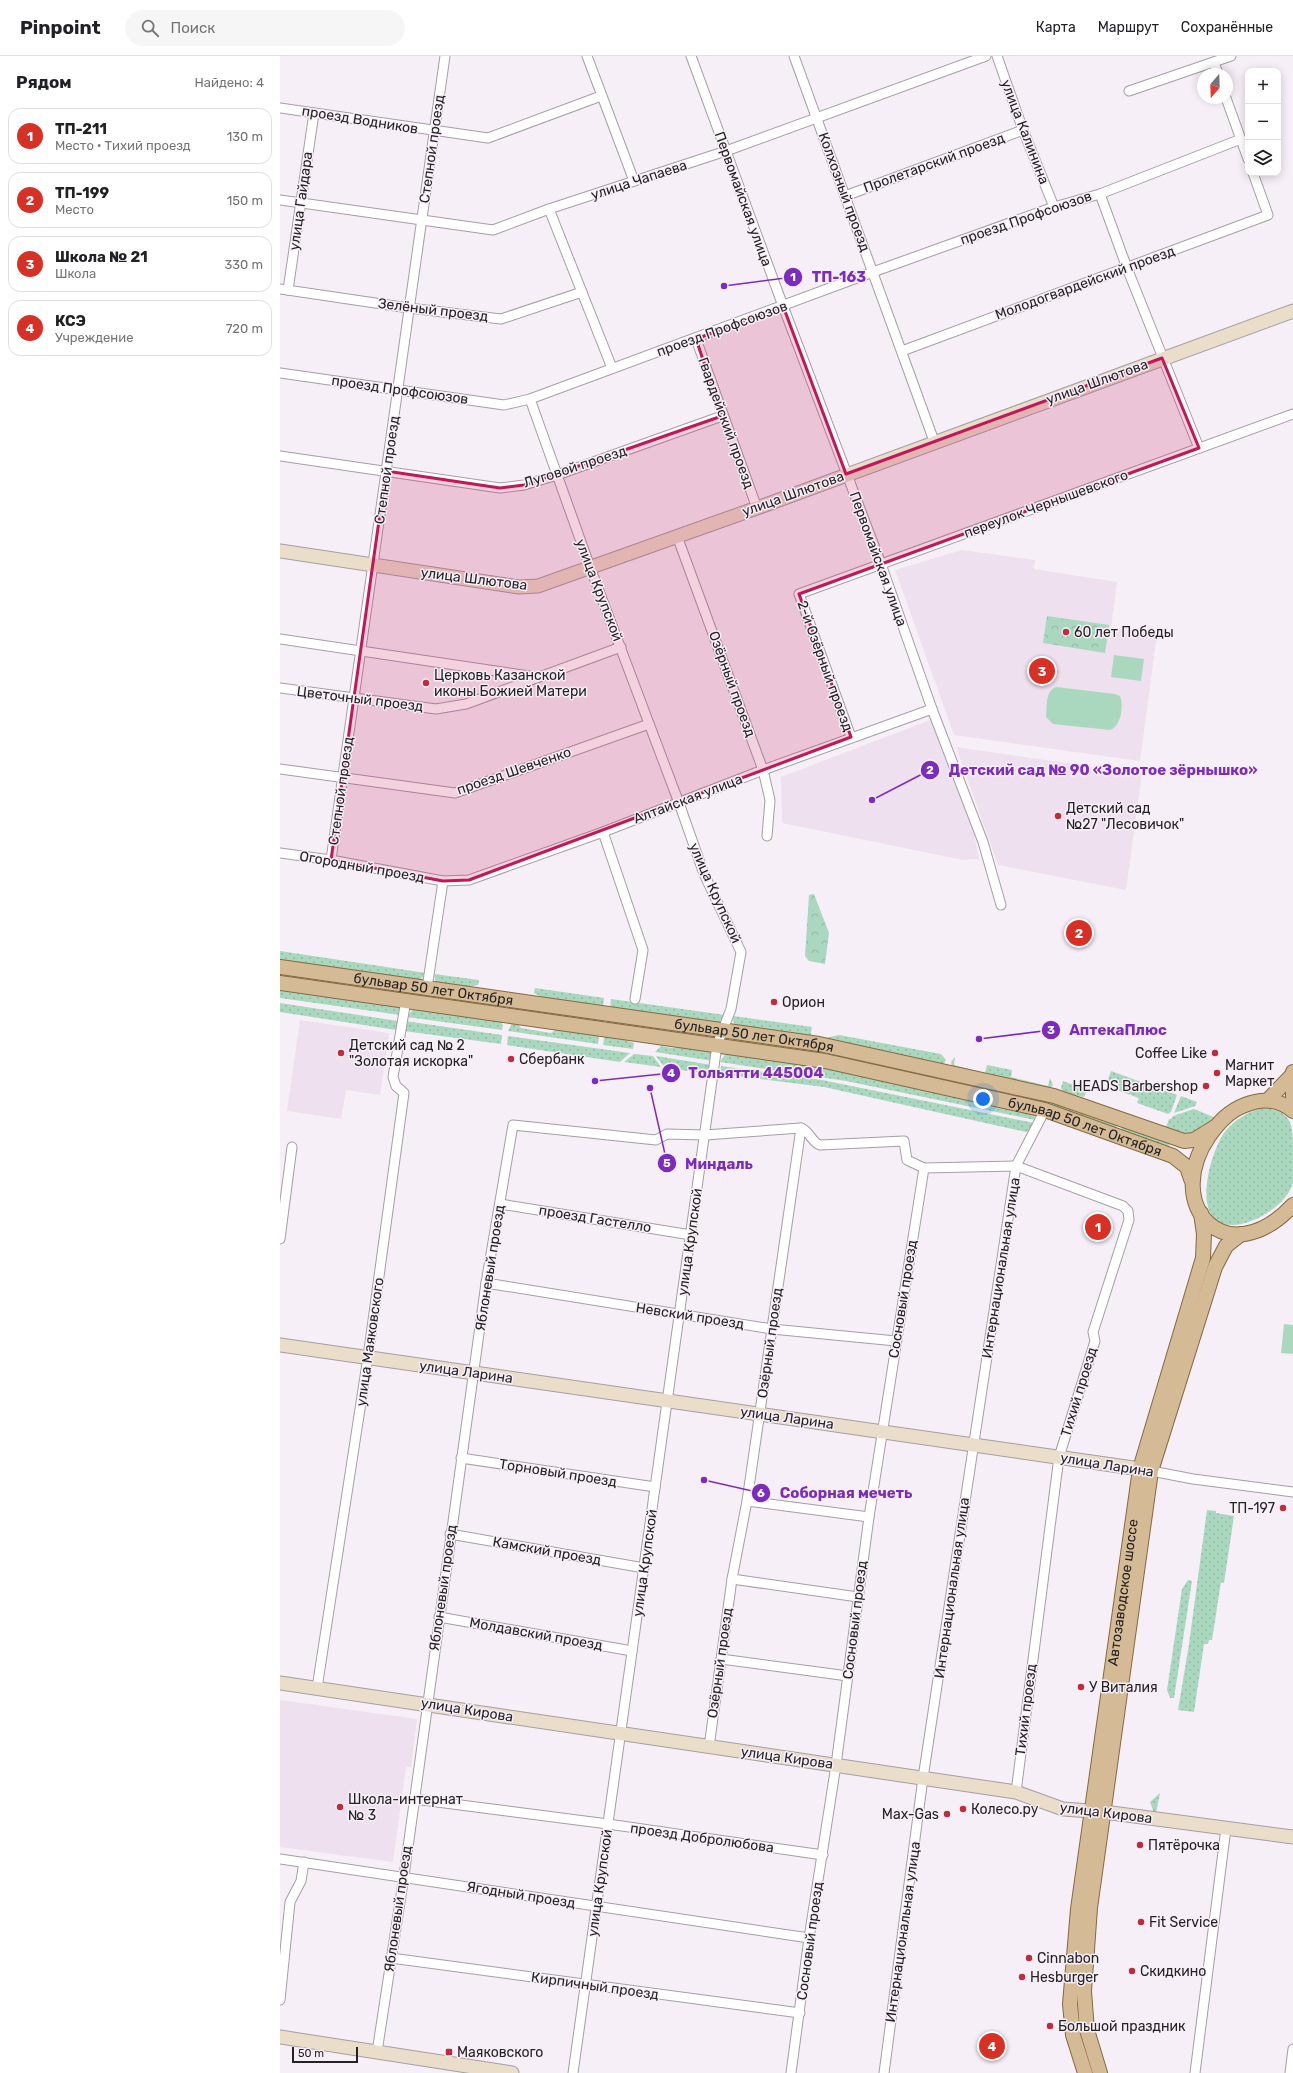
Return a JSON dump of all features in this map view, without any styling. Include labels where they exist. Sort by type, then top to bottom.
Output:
[{"type":"main road","name":"бульвар 50 лет Октября","points":[[280,967],[819,1044],[1054,1096],[1184,1141],[1194,1140],[1215,1127]]},
{"type":"main road","name":"бульвар 50 лет Октября","points":[[280,983],[825,1061],[1045,1110],[1173,1156],[1187,1168],[1191,1179]]},
{"type":"main road","points":[[1268,1100],[1293,1073]]},
{"type":"main road","points":[[1293,1073],[1293,1100]]},
{"type":"main road","points":[[1293,1111],[1286,1105],[1268,1100],[1250,1103],[1226,1115],[1215,1127],[1204,1144],[1191,1179],[1194,1196],[1200,1213],[1209,1226],[1218,1231],[1229,1234],[1249,1234],[1266,1227],[1282,1217],[1293,1205]]},
{"type":"main road","name":"Автозаводское шоссе","points":[[1100,2073],[1088,2030],[1084,1991],[1098,1812],[1146,1470],[1203,1258],[1204,1234],[1200,1213]]},
{"type":"main road","name":"Автозаводское шоссе","points":[[1146,1470],[1215,1267],[1226,1246],[1241,1234]]},
{"type":"main road","name":"Автозаводское шоссе","points":[[1084,2073],[1073,2035],[1070,2004],[1078,1909],[1098,1812]]},
{"type":"street","name":"Степной проезд","points":[[331,860],[344,779],[445,56]]},
{"type":"street","points":[[587,56],[634,182]]},
{"type":"street","name":"Первомайская улица","points":[[691,56],[783,306],[881,564],[932,709],[983,842],[1001,905]]},
{"type":"street","name":"Колхозный проезд","points":[[794,56],[934,441]]},
{"type":"street","name":"улица Чапаева","points":[[280,200],[492,230],[726,151],[986,56]]},
{"type":"street","name":"улица Калинина","points":[[997,56],[1023,130],[1054,207]]},
{"type":"street","points":[[1129,91],[1231,56]]},
{"type":"street","points":[[1214,62],[1216,68]]},
{"type":"street","name":"проезд Водников","points":[[280,108],[434,132],[488,138],[601,96]]},
{"type":"street","points":[[1228,104],[1245,150]]},
{"type":"street","name":"улица Гайдара","points":[[284,289],[301,202],[314,113]]},
{"type":"street","name":"Пролетарский проезд","points":[[845,196],[1023,130]]},
{"type":"street","name":"проезд Профсоюзов","points":[[280,373],[504,405],[530,399],[612,368],[696,339],[873,272],[1054,207],[1100,194],[1241,139]]},
{"type":"street","name":"Молодогвардейский проезд","points":[[902,351],[1268,215],[1254,176]]},
{"type":"street","points":[[1100,194],[1162,358],[1199,448]]},
{"type":"street","points":[[549,210],[612,368]]},
{"type":"street","name":"Зелёный проезд","points":[[284,289],[409,308],[501,319],[582,292]]},
{"type":"street","name":"улица Шлютова","points":[[280,551],[519,587],[538,586],[757,508],[934,441],[1293,311]]},
{"type":"street","name":"Гвардейский проезд","points":[[696,339],[722,416],[757,508]]},
{"type":"street","name":"улица Крупской","points":[[530,399],[590,567],[679,803],[704,874],[741,952],[731,1009],[717,1045],[573,2073]]},
{"type":"street","name":"переулок Чернышевского","points":[[799,594],[1293,414]]},
{"type":"street","name":"Луговой проезд","points":[[280,456],[500,488],[524,485],[557,475],[722,416]]},
{"type":"street","name":"Озёрный проезд","points":[[677,536],[763,770],[770,800],[767,836]]},
{"type":"street","name":"2-й Озёрный проезд","points":[[799,594],[851,737]]},
{"type":"street","points":[[280,639],[538,677]]},
{"type":"street","name":"Цветочный проезд","points":[[280,688],[354,699],[436,708],[466,704],[620,647]]},
{"type":"street","name":"Алтайская улица","points":[[443,881],[469,880],[603,832],[851,737],[932,709]]},
{"type":"street","name":"проезд Шевченко","points":[[280,769],[344,779],[455,793],[649,724]]},
{"type":"street","points":[[603,832],[643,950],[636,999]]},
{"type":"street","name":"Огородный проезд","points":[[280,853],[331,860],[443,881]]},
{"type":"street","points":[[427,988],[443,881]]},
{"type":"street","name":"улица Маяковского","points":[[317,1688],[368,1358],[404,1092],[396,1086],[393,1077],[406,1000]]},
{"type":"street","name":"Интернациональная улица","points":[[884,2073],[924,1778],[1016,1166],[1045,1110]]},
{"type":"street","name":"Яблоневый проезд","points":[[377,2052],[404,1876],[450,1534],[486,1283],[513,1125],[656,1140],[667,1134],[705,1135]]},
{"type":"street","points":[[705,1135],[801,1128],[806,1129],[815,1144],[820,1145],[904,1141],[907,1160],[924,1168],[1016,1166]]},
{"type":"street","name":"Озёрный проезд","points":[[709,1747],[732,1579],[747,1501],[801,1128]]},
{"type":"street","points":[[280,1239],[284,1179],[292,1147]]},
{"type":"street","name":"Тихий проезд","points":[[1016,1166],[1124,1206],[1130,1215],[1093,1332],[1095,1341],[1059,1457],[1016,1792]]},
{"type":"street","name":"Сосновый проезд","points":[[791,2073],[809,1938],[836,1765],[869,1517],[924,1168]]},
{"type":"street","name":"проезд Гастелло","points":[[500,1204],[691,1235]]},
{"type":"street","name":"Невский проезд","points":[[486,1283],[772,1329],[896,1341]]},
{"type":"street","name":"улица Ларина","points":[[280,1345],[1059,1457],[1146,1470],[1193,1479],[1293,1492]]},
{"type":"street","name":"Торновый проезд","points":[[461,1458],[655,1487]]},
{"type":"street","points":[[747,1501],[869,1517]]},
{"type":"street","name":"Камский проезд","points":[[450,1534],[644,1568]]},
{"type":"street","points":[[732,1579],[858,1597]]},
{"type":"street","name":"Молдавский проезд","points":[[439,1617],[632,1651]]},
{"type":"street","points":[[721,1659],[848,1676]]},
{"type":"street","name":"улица Кирова","points":[[280,1683],[1016,1792],[1063,1809],[1098,1812],[1293,1837]]},
{"type":"street","name":"проезд Добролюбова","points":[[414,1799],[608,1824],[823,1855]]},
{"type":"street","points":[[1195,2073],[1226,1828]]},
{"type":"street","name":"Ягодный проезд","points":[[280,1859],[404,1876],[809,1938]]},
{"type":"street","points":[[280,2000],[290,1902],[301,1881],[304,1862]]},
{"type":"street","name":"Кирпичный проезд","points":[[391,1958],[800,2013]]},
{"type":"street","points":[[280,2037],[512,2073]]},
{"type":"street","points":[[1290,2073],[1293,2049]]},
{"type":"highlighted area","points":[[783,306],[846,474],[1162,358],[1199,448],[799,594],[851,737],[469,880],[443,881],[331,860],[386,471],[500,488],[524,485],[722,416],[696,339]]},
{"type":"shaded area","points":[[962,550],[1035,560],[1034,569],[1117,582],[1111,628],[1157,634],[1140,761],[954,735],[895,570]]},
{"type":"shaded area","points":[[933,719],[973,829],[979,859],[963,860],[782,823],[781,777]]},
{"type":"shaded area","name":"Детский сад №27 \"Лесовичок\"","points":[[956,747],[1142,774],[1126,890],[998,865]]},
{"type":"shaded area","name":"Детский сад № 2 \"Золотая искорка\"","points":[[300,1020],[389,1033],[380,1095],[346,1090],[341,1119],[287,1111]]},
{"type":"shaded area","name":"Школа-интернат № 3","points":[[280,1700],[417,1719],[411,1767],[406,1767],[393,1862],[280,1847]]},
{"type":"green space","points":[[1047,616],[1109,625],[1105,653],[1043,643]]},
{"type":"green space","points":[[1114,655],[1144,659],[1141,681],[1111,677]]},
{"type":"green space","points":[[1056,687],[1115,694],[1120,696],[1122,705],[1121,716],[1117,725],[1110,730],[1053,724],[1046,717],[1047,704],[1050,692]]},
{"type":"green space","points":[[814,894],[829,933],[825,964],[809,961],[805,956],[809,895]]},
{"type":"green space","points":[[280,951],[426,973],[419,981],[280,963]]},
{"type":"green space","points":[[280,972],[601,1017],[600,1024],[280,978]]},
{"type":"green space","points":[[434,974],[479,980],[478,985],[460,988],[436,983]]},
{"type":"green space","points":[[280,988],[401,1005],[400,1015],[280,998]]},
{"type":"green space","points":[[535,988],[604,998],[603,1008],[550,1001],[534,993]]},
{"type":"green space","points":[[611,999],[725,1015],[719,1023],[610,1009]]},
{"type":"green space","points":[[280,1003],[398,1021],[396,1030],[280,1012]]},
{"type":"green space","points":[[413,1009],[500,1020],[503,1025],[502,1030],[407,1017]]},
{"type":"green space","points":[[733,1016],[812,1027],[810,1038],[734,1025]]},
{"type":"green space","points":[[608,1018],[706,1035],[705,1038],[607,1025]]},
{"type":"green space","points":[[405,1021],[502,1035],[501,1044],[404,1031]]},
{"type":"green space","points":[[517,1022],[521,1028],[551,1033],[558,1028],[599,1034],[598,1044],[508,1031],[512,1023]]},
{"type":"green space","points":[[605,1034],[634,1043],[633,1049],[603,1045]]},
{"type":"green space","points":[[839,1035],[941,1054],[946,1060],[943,1065],[825,1038]]},
{"type":"green space","points":[[508,1036],[630,1053],[620,1062],[507,1045]]},
{"type":"green space","points":[[735,1038],[823,1050],[1024,1093],[1118,1124],[1116,1129],[733,1042]]},
{"type":"green space","points":[[661,1046],[672,1048],[686,1046],[712,1052],[713,1061],[655,1052]]},
{"type":"green space","points":[[726,1053],[804,1062],[1034,1113],[1035,1120],[846,1081],[720,1062]]},
{"type":"green space","points":[[634,1054],[653,1056],[661,1067],[624,1062]]},
{"type":"green space","points":[[656,1056],[712,1065],[709,1071],[705,1073],[665,1068]]},
{"type":"green space","points":[[955,1057],[954,1065],[985,1073],[987,1065],[1012,1070],[1011,1077],[1048,1086],[1050,1078],[1053,1085],[1050,1088],[952,1067],[951,1062]]},
{"type":"green space","points":[[721,1066],[822,1080],[1034,1123],[1031,1130],[1026,1132],[824,1087],[720,1074]]},
{"type":"green space","points":[[1111,1071],[1177,1095],[1171,1112],[1168,1114],[1137,1103],[1139,1098],[1106,1086]]},
{"type":"green space","points":[[1063,1081],[1087,1090],[1084,1097],[1064,1093],[1061,1088]]},
{"type":"green space","points":[[1181,1096],[1197,1102],[1195,1106],[1174,1113]]},
{"type":"green space","points":[[1262,1108],[1280,1112],[1289,1121],[1293,1134],[1293,1182],[1290,1190],[1277,1206],[1250,1222],[1232,1225],[1219,1222],[1211,1213],[1207,1201],[1209,1171],[1213,1156],[1224,1133],[1236,1120],[1246,1114]]},
{"type":"green space","points":[[1194,1109],[1216,1118],[1193,1135],[1165,1130],[1169,1119],[1173,1116]]},
{"type":"green space","points":[[1122,1126],[1168,1143],[1170,1147],[1169,1148],[1121,1131]]},
{"type":"green space","points":[[1284,1324],[1293,1325],[1293,1354],[1281,1353]]},
{"type":"green space","points":[[1207,1510],[1234,1516],[1224,1583],[1221,1582],[1212,1640],[1209,1640],[1208,1644],[1204,1644],[1194,1712],[1178,1710],[1189,1644]]},
{"type":"green space","points":[[1188,1580],[1192,1581],[1174,1698],[1170,1698],[1167,1690],[1182,1589]]},
{"type":"green space","points":[[1160,1793],[1156,1813],[1154,1813],[1150,1802]]},
{"type":"place","name":"ТП-163","points":[[724,286]]},
{"type":"place","name":"60 лет Победы","points":[[1066,632]]},
{"type":"place","name":"Школа № 21","points":[[1042,671]]},
{"type":"place","name":"Церковь Казанской иконы Божией Матери","points":[[426,683]]},
{"type":"place","name":"Детский сад № 90 «Золотое зёрнышко»","points":[[872,800]]},
{"type":"place","name":"Детский сад №27 \"Лесовичок\"","points":[[1058,816]]},
{"type":"place","name":"ТП-199","points":[[1079,933]]},
{"type":"place","name":"Орион","points":[[774,1002]]},
{"type":"place","name":"АптекаПлюс","points":[[979,1039]]},
{"type":"place","name":"Детский сад № 2 \"Золотая искорка\"","points":[[341,1053]]},
{"type":"place","name":"Coffee Like","points":[[1215,1053]]},
{"type":"place","name":"Сбербанк","points":[[511,1059]]},
{"type":"place","name":"Магнит Маркет","points":[[1217,1073]]},
{"type":"place","name":"Тольятти 445004","points":[[595,1081]]},
{"type":"place","name":"HEADS Barbershop","points":[[1206,1086]]},
{"type":"place","name":"Миндаль","points":[[650,1088]]},
{"type":"place","name":"ТП-211","points":[[1098,1227]]},
{"type":"place","name":"Cоборная мечеть","points":[[704,1480]]},
{"type":"place","name":"ТП-197","points":[[1283,1508]]},
{"type":"place","name":"У Виталия","points":[[1081,1687]]},
{"type":"place","name":"Школа-интернат № 3","points":[[340,1807]]},
{"type":"place","name":"Колесо.ру","points":[[963,1809]]},
{"type":"place","name":"Max-Gas","points":[[947,1814]]},
{"type":"place","name":"Пятёрочка","points":[[1140,1845]]},
{"type":"place","name":"Fit Service","points":[[1141,1922]]},
{"type":"place","name":"Cinnabon","points":[[1029,1958]]},
{"type":"place","name":"Скидкино","points":[[1132,1971]]},
{"type":"place","name":"Hesburger","points":[[1022,1977]]},
{"type":"place","name":"Большой праздник","points":[[1050,2026]]},
{"type":"place","name":"КСЭ","points":[[992,2046]]},
{"type":"place","name":"Маяковского","points":[[449,2052]]}]
